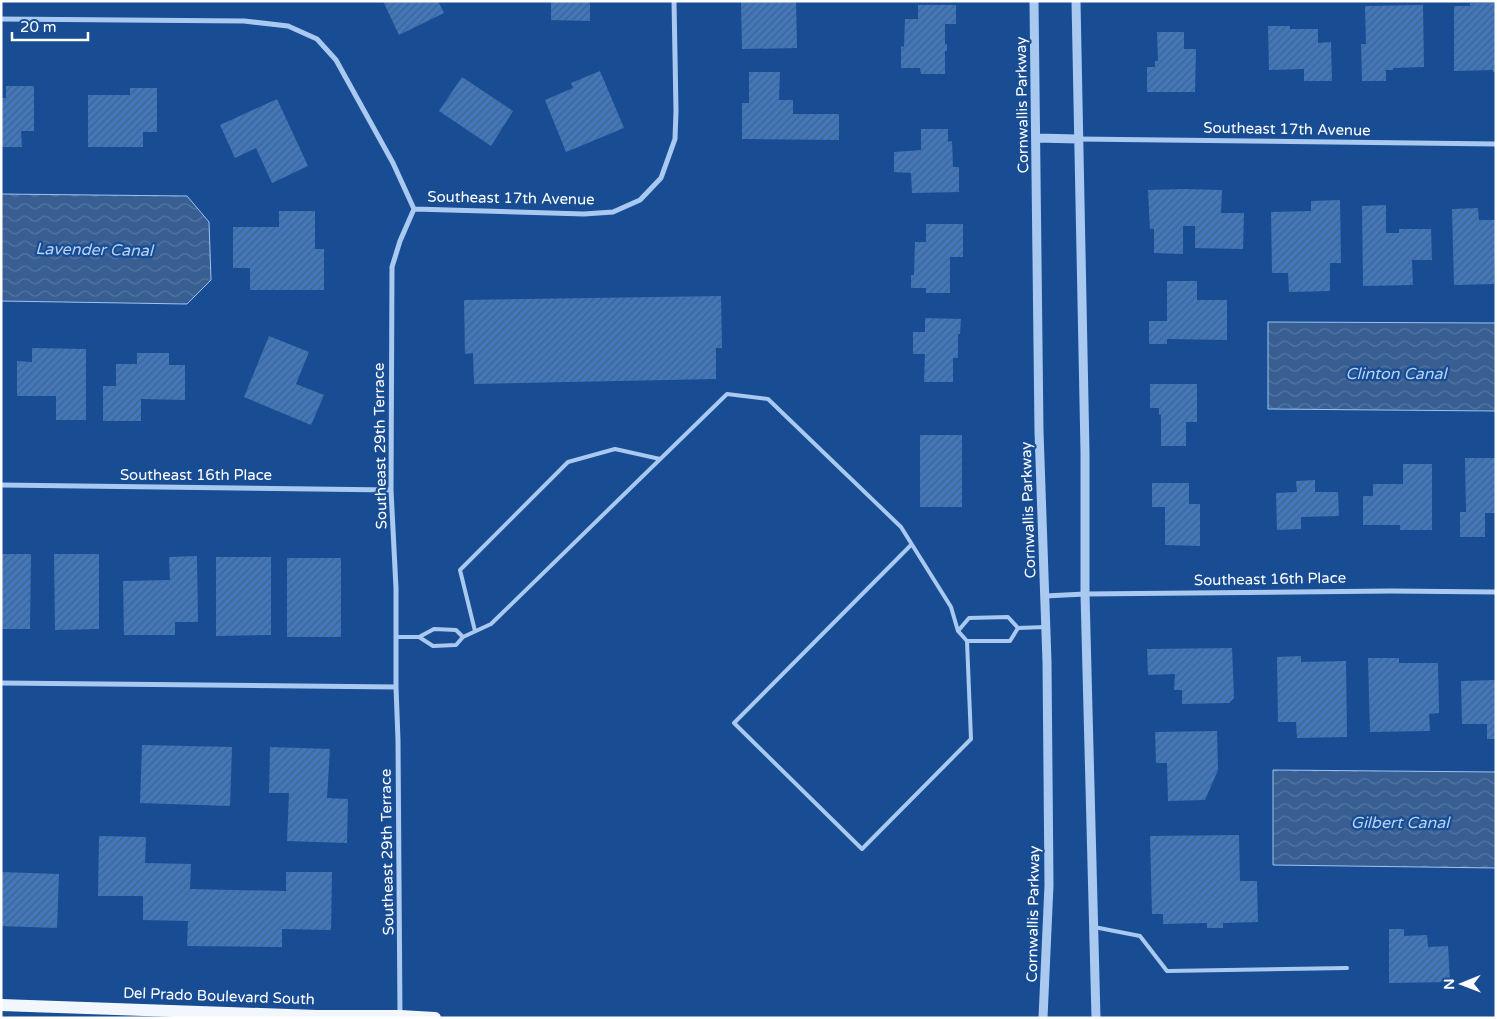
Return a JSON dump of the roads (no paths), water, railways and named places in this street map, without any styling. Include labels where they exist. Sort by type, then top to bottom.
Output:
[{"type":"main road","name":"Del Prado Boulevard South","points":[[1,1005],[316,1016],[436,1018]]},
{"type":"street","name":"Southeast 17th Avenue","points":[[1,19],[244,22],[288,26],[317,39],[336,60],[393,162],[414,209],[584,214],[613,212],[640,200],[662,178],[675,139],[674,1]]},
{"type":"street","name":"Cornwallis Parkway","points":[[1034,1],[1039,431],[1046,628],[1049,885],[1043,1018]]},
{"type":"street","points":[[1076,1],[1085,594],[1096,1018]]},
{"type":"street","points":[[1036,138],[1078,139]]},
{"type":"street","name":"Southeast 17th Avenue","points":[[1078,139],[1496,144]]},
{"type":"street","name":"Southeast 29th Terrace","points":[[400,1017],[396,588],[391,490],[392,267],[400,241],[414,209]]},
{"type":"street","name":"Southeast 16th Place","points":[[1,485],[391,490]]},
{"type":"street","name":"Southeast 16th Place","points":[[1045,596],[1391,590],[1496,592]]},
{"type":"street","points":[[1,683],[396,687]]},
{"type":"lane","points":[[419,636],[433,646],[456,645],[464,636],[491,624],[727,394],[768,399],[901,527],[951,607],[958,631],[967,641],[971,738],[862,849],[734,723],[911,545]]},
{"type":"lane","points":[[475,631],[460,570],[568,462],[615,450],[660,459]]},
{"type":"lane","points":[[958,631],[969,618],[1008,617],[1018,628],[1046,628]]},
{"type":"lane","points":[[967,641],[1010,641],[1018,628]]},
{"type":"lane","points":[[396,637],[419,636],[434,629],[456,630],[464,636]]},
{"type":"lane","points":[[1094,927],[1140,936],[1167,971],[1347,968]]},
{"type":"water","name":"Lavender Canal","points":[[1,194],[187,196],[209,222],[211,280],[187,304],[1,301]]},
{"type":"water","name":"Clinton Canal","points":[[1268,322],[1496,323],[1496,411],[1268,409]]},
{"type":"water","name":"Gilbert Canal","points":[[1273,770],[1496,772],[1496,868],[1273,865]]}]
